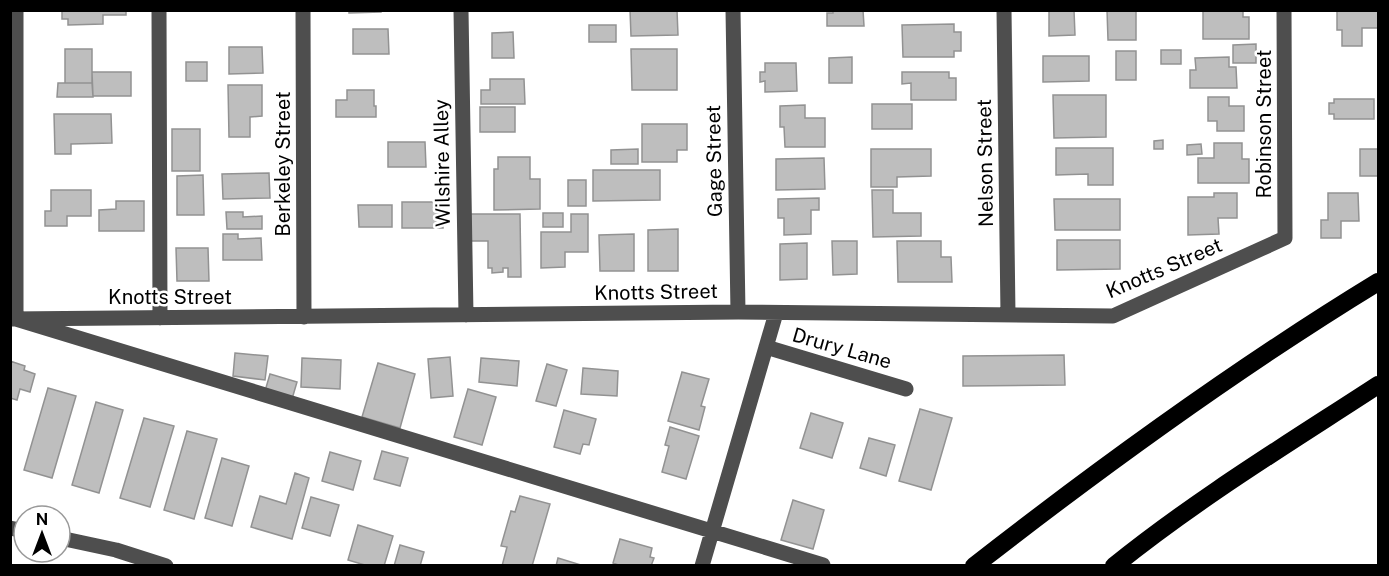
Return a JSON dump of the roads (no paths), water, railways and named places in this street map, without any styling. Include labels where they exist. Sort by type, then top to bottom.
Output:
[{"type":"highway","points":[[974,566],[1086,478],[1206,393],[1378,282]]},
{"type":"highway","points":[[1114,566],[1140,545],[1250,468],[1378,385]]},
{"type":"street","points":[[15,10],[13,319],[824,565]]},
{"type":"street","points":[[159,10],[160,318]]},
{"type":"street","name":"Berkeley Street","points":[[303,10],[304,317]]},
{"type":"street","name":"Wilshire Alley","points":[[461,10],[466,315]]},
{"type":"street","name":"Gage Street","points":[[733,10],[738,312]]},
{"type":"street","name":"Nelson Street","points":[[1004,10],[1008,315]]},
{"type":"street","name":"Robinson Street","points":[[1284,10],[1285,238]]},
{"type":"street","name":"Knotts Street","points":[[13,319],[738,312],[1113,316],[1285,238]]},
{"type":"street","points":[[702,566],[776,313]]},
{"type":"street","name":"Drury Lane","points":[[766,347],[906,389]]},
{"type":"street","points":[[72,541],[116,550],[166,566]]},
{"type":"street","points":[[111,566],[116,550]]}]
